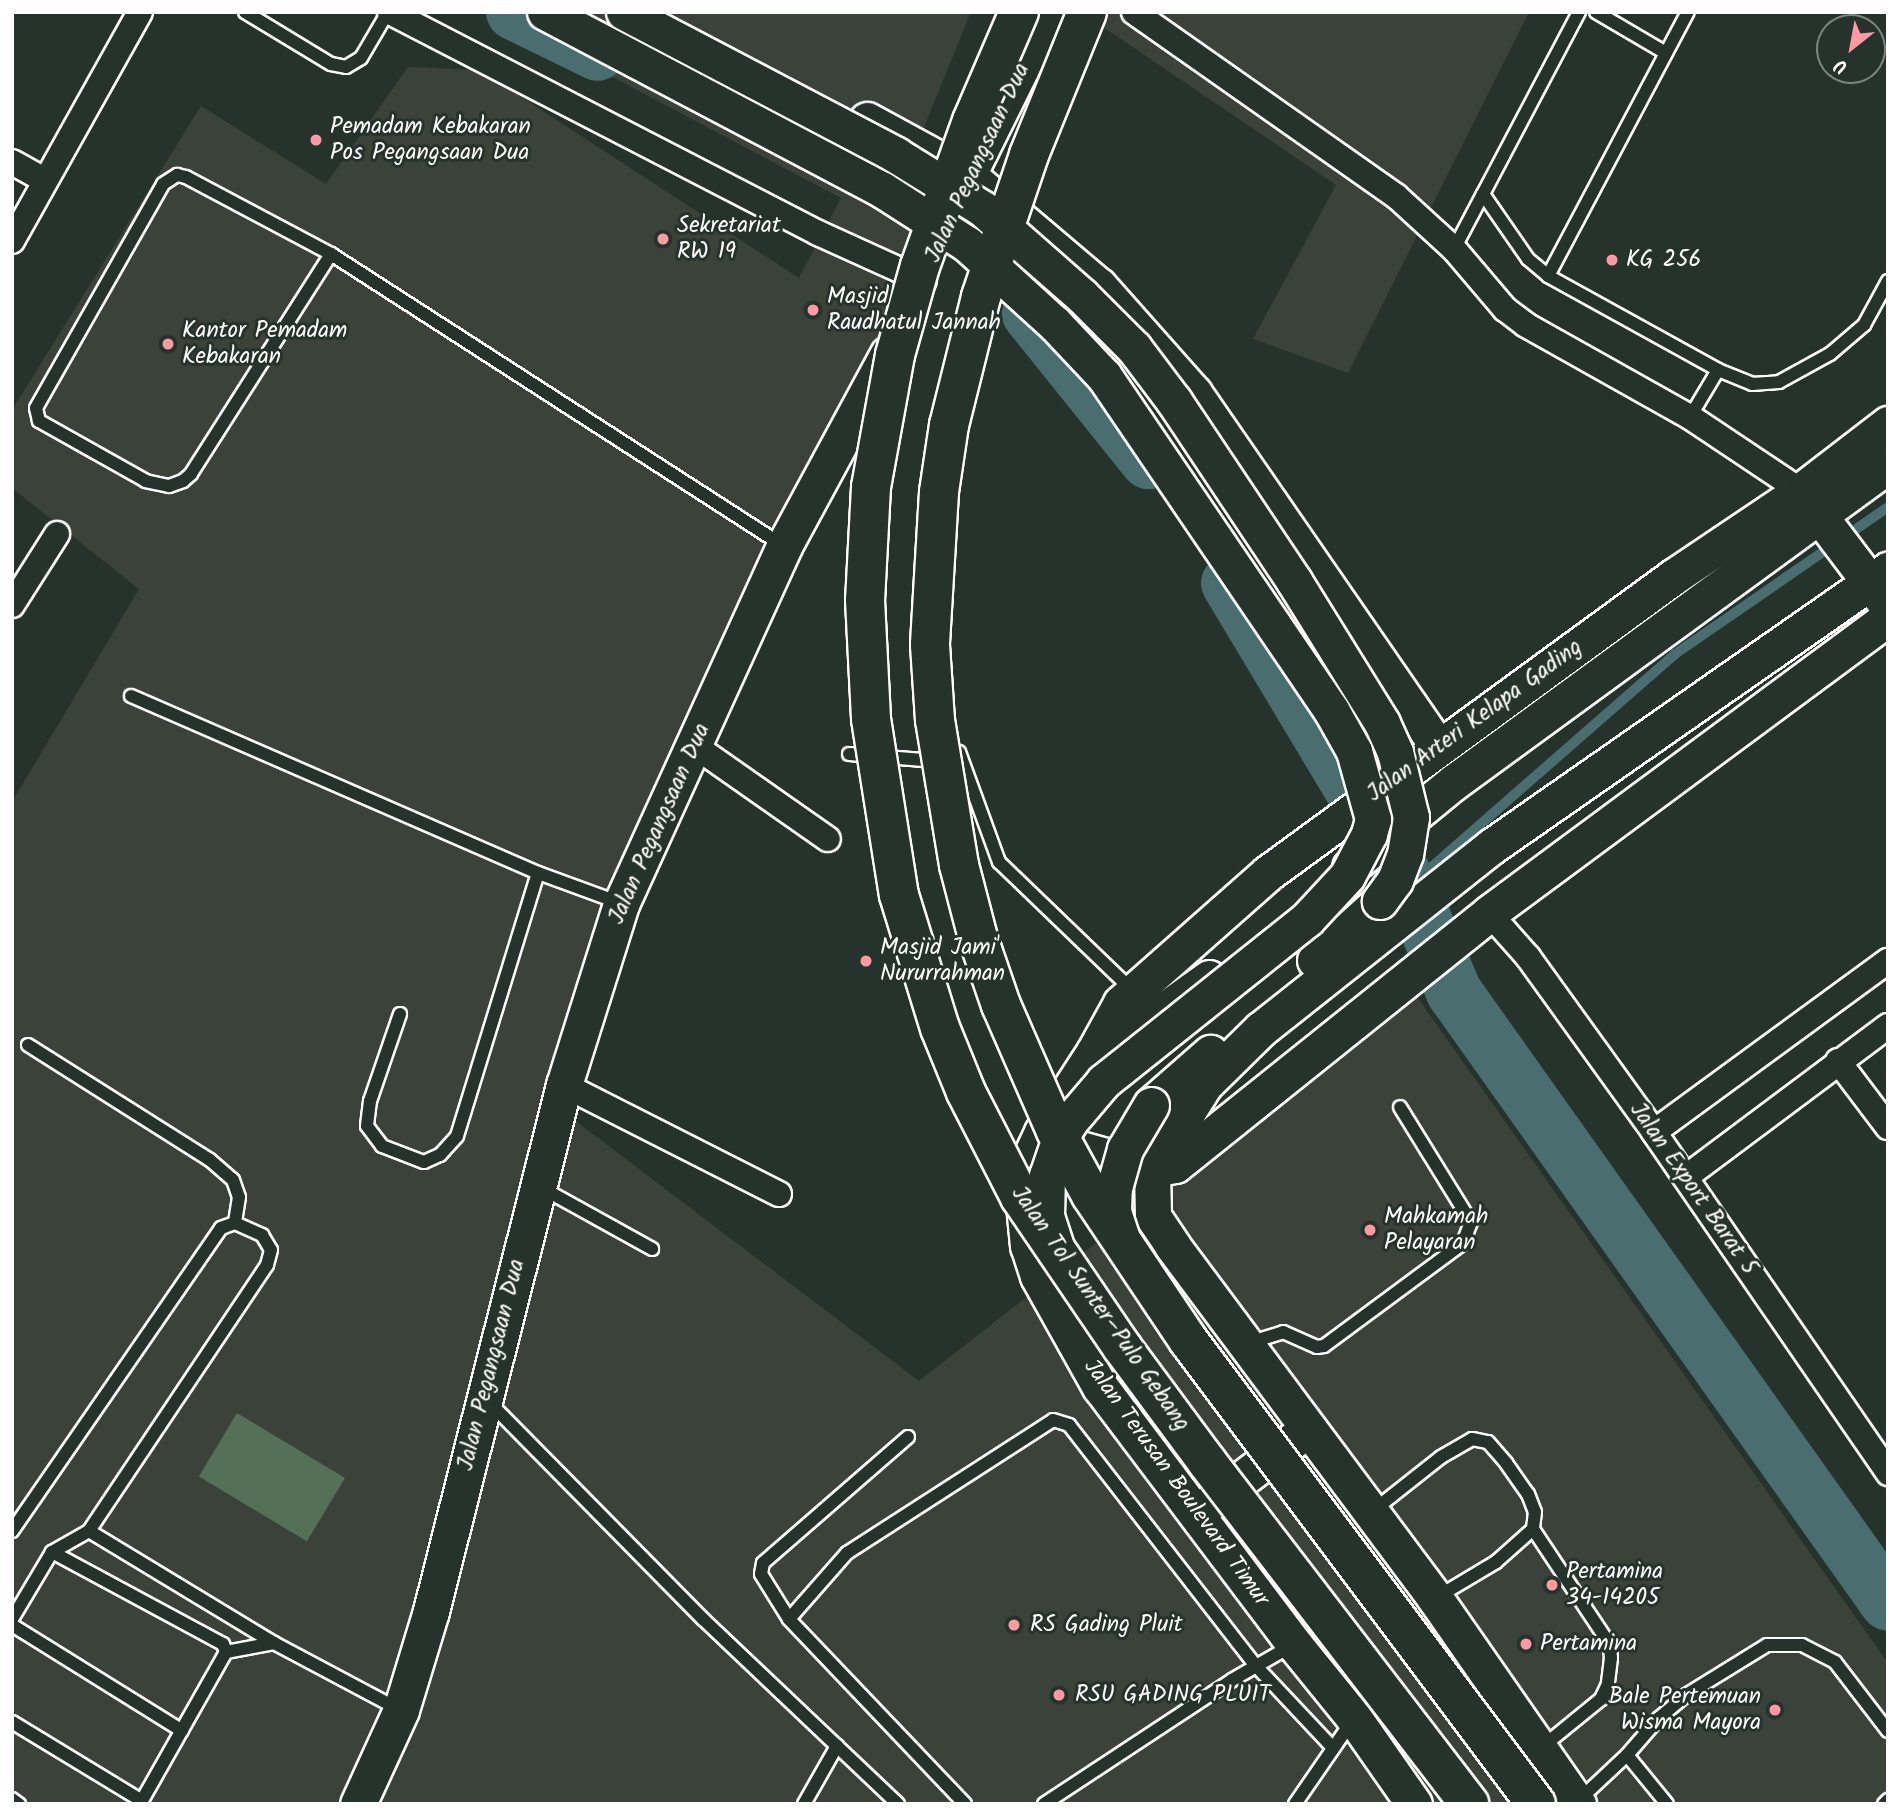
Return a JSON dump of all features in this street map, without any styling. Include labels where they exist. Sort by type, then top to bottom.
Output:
[{"type":"highway","name":"Jalan Tol Sunter–Pulo Gebang","points":[[1019,12],[972,121],[920,266],[895,355],[871,487],[865,600],[871,719],[899,895],[918,965],[950,1053],[994,1151],[1020,1197],[1122,1347],[1207,1462],[1469,1804]]},
{"type":"highway","points":[[1087,12],[1029,155],[981,297],[949,425],[941,478],[932,568],[930,645],[935,720],[960,865],[978,938],[1012,1031],[1056,1131],[1091,1195],[1188,1340],[1536,1804]]},
{"type":"main road","points":[[544,12],[881,189],[977,253],[1055,324],[1104,376],[1331,710],[1354,751],[1373,819],[1369,834],[1347,876],[1307,919],[1104,1081],[1070,1121],[1060,1138],[1047,1175],[1046,1216],[1051,1236],[1062,1259],[1103,1325],[1242,1516],[1459,1804]]},
{"type":"main road","points":[[624,12],[907,162],[983,209],[1082,296],[1134,348],[1174,401],[1294,581],[1382,723],[1395,752],[1411,817],[1405,854],[1395,880],[1370,911],[1151,1105],[1125,1149],[1114,1188],[1113,1210],[1130,1259],[1146,1286],[1531,1804]]},
{"type":"main road","points":[[662,12],[968,175],[1099,286],[1194,393],[1433,752]]},
{"type":"main road","name":"Jalan Pegangsaan Dua","points":[[358,1804],[401,1710],[431,1611],[564,1085],[621,904],[784,547],[865,402],[926,275],[968,175],[1049,12]]},
{"type":"main road","name":"Jalan Arteri Kelapa Gading","points":[[1042,1132],[1094,1052],[1121,1003],[1268,873],[1673,577],[1823,520],[1888,424]]},
{"type":"main road","name":"Jalan Arteri Kelapa Gading","points":[[1094,1052],[1139,1028],[1239,956],[1454,782],[1823,520],[1888,465]]},
{"type":"main road","points":[[1578,1803],[1435,1598],[1173,1246],[1153,1216],[1152,1169],[1205,1084],[1261,1029],[1463,870],[1882,587],[1823,520]]},
{"type":"main road","points":[[1042,1132],[1077,1149],[1152,1169],[1175,1165],[1420,967],[1888,618]]},
{"type":"main road","name":"Jalan Terusan Boulevard Timur","points":[[1042,1132],[1029,1160],[1024,1205],[1028,1245],[1038,1276],[1100,1387],[1294,1644],[1354,1718],[1414,1804]]},
{"type":"main road","points":[[1196,1514],[1309,1428]]},
{"type":"street","points":[[12,241],[140,12]]},
{"type":"street","points":[[389,12],[818,233],[926,275]]},
{"type":"street","points":[[1134,12],[1367,175],[1454,249],[1505,309],[1526,324],[1690,417],[1823,520]]},
{"type":"street","points":[[12,162],[45,180]]},
{"type":"street","points":[[12,605],[57,534]]},
{"type":"street","points":[[695,746],[828,839]]},
{"type":"street","name":"Jalan Export Barat 5","points":[[1480,921],[1528,957],[1686,1177],[1888,1473]]},
{"type":"street","points":[[1654,1132],[1888,961]]},
{"type":"street","points":[[1686,1177],[1888,1026]]},
{"type":"street","points":[[1838,1061],[1888,1127]]},
{"type":"street","points":[[564,1085],[779,1194]]},
{"type":"lane","points":[[245,12],[331,64],[346,67],[361,58],[389,12]]},
{"type":"lane","points":[[1454,249],[1579,12]]},
{"type":"lane","points":[[1596,12],[1666,53]]},
{"type":"lane","points":[[1548,276],[1688,12]]},
{"type":"lane","points":[[331,254],[191,474],[183,481],[169,486],[146,481],[39,421],[36,408],[170,177],[186,177],[331,254],[784,547]]},
{"type":"lane","points":[[1483,194],[1528,259],[1548,276],[1718,370],[1752,384],[1779,382],[1830,354],[1864,325],[1888,281]]},
{"type":"lane","points":[[1690,417],[1718,370]]},
{"type":"lane","points":[[945,680],[948,694]]},
{"type":"lane","points":[[131,696],[538,873],[621,904]]},
{"type":"lane","points":[[956,735],[961,762],[999,862],[1134,992]]},
{"type":"lane","points":[[849,754],[961,762]]},
{"type":"lane","points":[[400,1014],[370,1101],[367,1126],[382,1146],[424,1162],[440,1155],[457,1136],[538,873]]},
{"type":"lane","points":[[28,1045],[210,1160],[233,1180],[239,1197],[235,1223]]},
{"type":"lane","points":[[1245,1344],[1283,1332],[1317,1347],[1324,1346],[1463,1243],[1471,1222],[1401,1107]]},
{"type":"lane","points":[[537,1186],[652,1249]]},
{"type":"lane","points":[[12,1531],[216,1233],[227,1223],[235,1223],[254,1230],[269,1242],[271,1250],[267,1265],[89,1531],[52,1552],[12,1619]]},
{"type":"lane","points":[[484,1397],[703,1619],[898,1804]]},
{"type":"lane","points":[[789,1619],[847,1553],[1053,1420],[1062,1420],[1078,1436],[1256,1666],[1332,1747]]},
{"type":"lane","points":[[908,1437],[763,1563],[761,1574],[789,1619],[965,1804]]},
{"type":"lane","points":[[1371,1511],[1441,1458],[1472,1439],[1488,1442],[1528,1494],[1535,1512],[1533,1529],[1610,1645],[1611,1658],[1608,1684],[1601,1699],[1541,1748]]},
{"type":"lane","points":[[1435,1598],[1496,1562],[1533,1529]]},
{"type":"lane","points":[[89,1531],[274,1643],[401,1710]]},
{"type":"lane","points":[[12,1722],[141,1802],[226,1653],[223,1644],[52,1552]]},
{"type":"lane","points":[[12,1625],[182,1731]]},
{"type":"lane","points":[[226,1653],[274,1643]]},
{"type":"lane","points":[[1044,1804],[1294,1644]]},
{"type":"lane","points":[[1578,1803],[1627,1755],[1659,1718],[1686,1695],[1767,1645],[1802,1645],[1835,1662],[1888,1731]]},
{"type":"lane","points":[[1295,1804],[1354,1718]]},
{"type":"lane","points":[[804,1804],[837,1746]]},
{"type":"lane","points":[[1627,1755],[1667,1804]]},
{"type":"lane","points":[[12,1799],[19,1804]]},
{"type":"lane","points":[[1884,1804],[1888,1800]]},
{"type":"shaded area","points":[[490,12],[971,12],[924,127],[917,279],[647,840],[573,1119],[919,1381],[1415,994],[1888,1663],[1888,1804],[12,1804],[12,802],[139,589],[12,488],[12,410],[201,106],[326,184],[408,67],[480,70],[799,278],[841,198]]},
{"type":"shaded area","points":[[1081,12],[1529,12],[1348,373],[1253,339],[1336,185]]},
{"type":"green space","points":[[237,1413],[345,1478],[307,1541],[199,1476]]},
{"type":"waterway","points":[[514,12],[598,53]]},
{"type":"waterway","points":[[1030,314],[1148,461]]},
{"type":"waterway","points":[[1410,886],[1675,654],[1888,507]]},
{"type":"waterway","points":[[1229,583],[1410,886],[1454,992],[1888,1603]]},
{"type":"place","name":"Pemadam Kebakaran Pos Pegangsaan Dua","points":[[316,140]]},
{"type":"place","name":"Sekretariat RW 19","points":[[663,239]]},
{"type":"place","name":"KG 256","points":[[1612,260]]},
{"type":"place","name":"Masjid Raudhatul Jannah","points":[[813,310]]},
{"type":"place","name":"Kantor Pemadam Kebakaran","points":[[168,344]]},
{"type":"place","name":"Masjid Jami' Nururrahman","points":[[866,961]]},
{"type":"place","name":"Mahkamah Pelayaran","points":[[1370,1230]]},
{"type":"place","name":"Pertamina 34-14205","points":[[1552,1585]]},
{"type":"place","name":"RS Gading Pluit","points":[[1014,1625]]},
{"type":"place","name":"Pertamina","points":[[1526,1644]]},
{"type":"place","name":"RSU GADING PLUIT","points":[[1059,1695]]},
{"type":"place","name":"Bale Pertemuan Wisma Mayora","points":[[1775,1710]]}]
